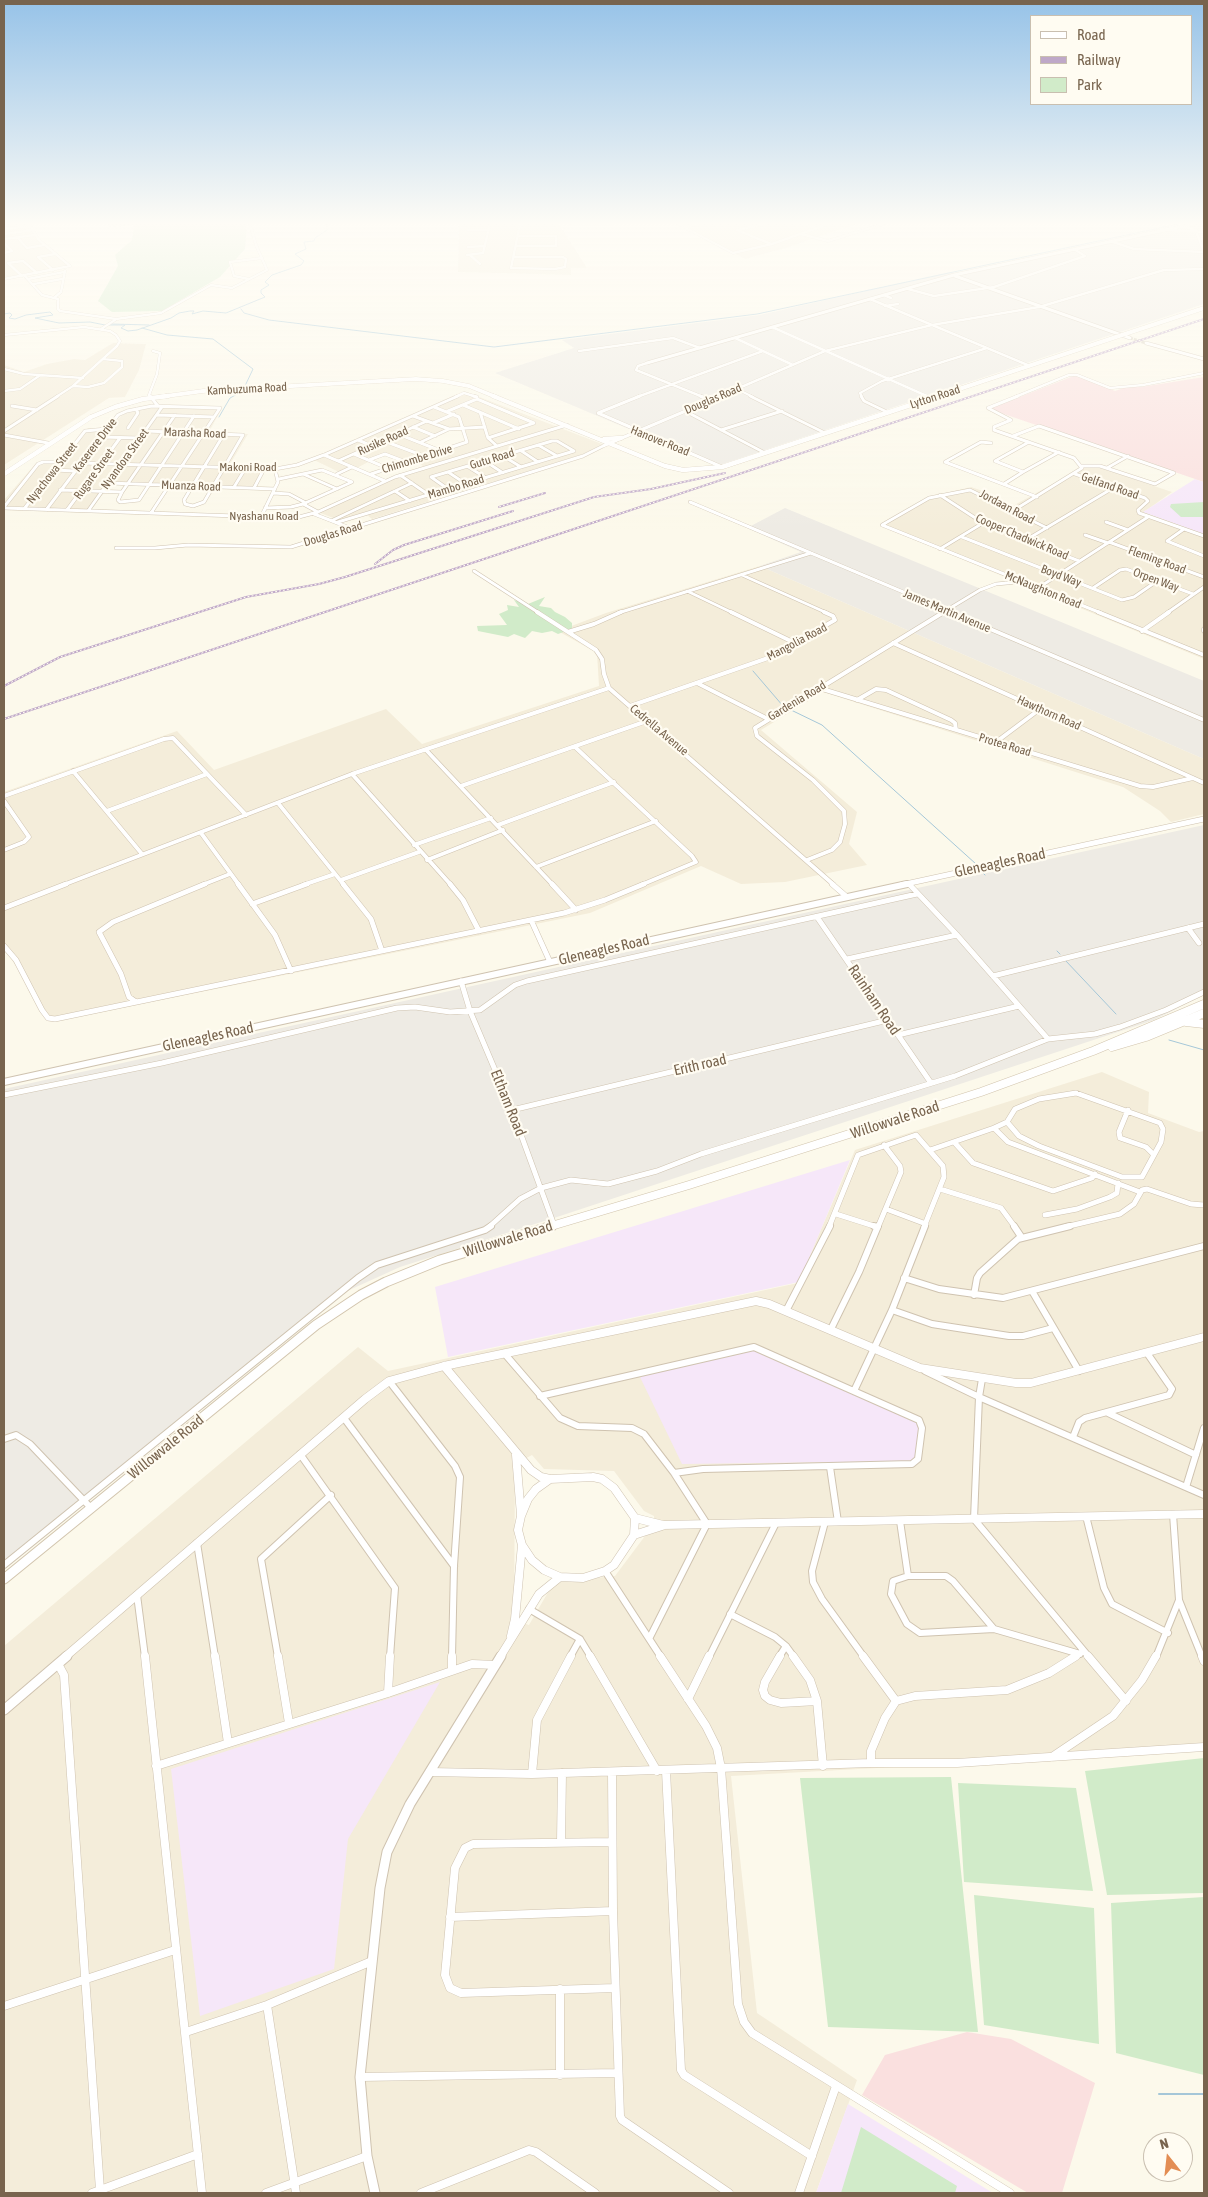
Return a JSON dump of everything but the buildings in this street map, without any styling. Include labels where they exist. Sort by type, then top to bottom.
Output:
[{"type":"main road","name":"Lytton Road","points":[[722,467],[1148,327]]},
{"type":"main road","name":"Kambuzuma Road","points":[[4,474],[48,443],[103,412],[152,397],[203,391],[422,379],[469,386],[600,438],[609,444]]},
{"type":"main road","name":"Kambuzuma Road","points":[[566,425],[609,444],[679,469],[703,470],[722,467]]},
{"type":"main road","points":[[600,438],[621,438]]},
{"type":"main road","name":"Willowvale Road","points":[[4,1579],[316,1325],[360,1295],[395,1278],[440,1260],[554,1224],[915,1114],[1093,1051],[1204,1004]]},
{"type":"main road","name":"Willowvale Road","points":[[1093,1051],[1146,1036],[1184,1021],[1203,1016]]},
{"type":"main road","points":[[1184,1021],[1204,1024]]},
{"type":"street","points":[[4,335],[68,327],[103,327],[114,334],[120,341],[83,378],[38,410],[4,431]]},
{"type":"street","points":[[711,400],[636,370],[638,366],[647,363],[772,327],[931,398]]},
{"type":"street","name":"Douglas Road","points":[[609,444],[825,351],[926,327]]},
{"type":"street","points":[[936,327],[1030,366]]},
{"type":"street","points":[[1095,327],[1130,338]]},
{"type":"street","points":[[579,352],[673,338],[700,348]]},
{"type":"street","points":[[736,338],[793,365]]},
{"type":"street","points":[[1146,344],[1204,359]]},
{"type":"street","points":[[887,412],[864,401],[860,394],[866,388],[888,379],[987,348]]},
{"type":"street","points":[[153,351],[160,353],[157,374],[150,393],[160,407]]},
{"type":"street","points":[[669,384],[763,351]]},
{"type":"street","points":[[72,386],[88,387],[104,383],[122,367],[122,361],[103,359]]},
{"type":"street","points":[[5,370],[22,374],[83,378]]},
{"type":"street","points":[[1081,466],[1076,459],[994,430],[994,427],[1011,420],[988,408],[1069,375],[1077,375],[1110,388],[1144,385],[1204,373]]},
{"type":"street","points":[[4,391],[20,389],[39,375]]},
{"type":"street","name":"Hanover Road","points":[[669,384],[598,414],[722,467]]},
{"type":"street","points":[[737,389],[825,433]]},
{"type":"street","name":"Makoni Road","points":[[81,463],[276,469],[297,465],[324,455],[465,393],[476,396],[477,399],[534,424],[519,429]]},
{"type":"street","points":[[448,411],[477,399]]},
{"type":"street","points":[[463,405],[519,429]]},
{"type":"street","points":[[12,406],[38,410]]},
{"type":"street","name":"Chimombe Drive","points":[[371,474],[467,442],[460,418],[434,406]]},
{"type":"street","name":"Kaserere Drive","points":[[46,510],[118,415],[136,409],[160,407],[220,408],[214,417]]},
{"type":"street","name":"Nyandora Street","points":[[88,511],[139,438],[146,431],[160,407]]},
{"type":"street","points":[[128,428],[137,414],[136,409]]},
{"type":"street","points":[[721,430],[782,410]]},
{"type":"street","points":[[684,411],[765,453]]},
{"type":"street","points":[[480,412],[488,438],[497,446]]},
{"type":"street","points":[[433,423],[454,414]]},
{"type":"street","points":[[151,513],[214,417],[157,415]]},
{"type":"street","points":[[175,415],[122,492],[118,500],[120,502],[136,502],[150,484],[194,416]]},
{"type":"street","points":[[413,416],[448,430]]},
{"type":"street","name":"Rusike Road","points":[[338,461],[427,421]]},
{"type":"street","name":"Nyashanu Road","points":[[4,507],[287,518],[316,513],[400,475],[566,425]]},
{"type":"street","points":[[1013,436],[1039,426],[1174,473],[1152,484],[1097,465],[1081,466]]},
{"type":"street","points":[[420,442],[448,430],[485,427]]},
{"type":"street","points":[[413,428],[435,436]]},
{"type":"street","points":[[488,438],[519,429]]},
{"type":"street","name":"Nyachowa Street","points":[[24,509],[85,430],[106,430]]},
{"type":"street","name":"Marasha Road","points":[[146,431],[243,436],[225,468]]},
{"type":"street","points":[[224,434],[184,504],[193,506],[204,502],[225,468]]},
{"type":"street","points":[[398,434],[442,451]]},
{"type":"street","points":[[4,435],[48,443]]},
{"type":"street","name":"Douglas Road","points":[[116,548],[155,548],[188,545],[291,547],[583,456],[628,435]]},
{"type":"street","points":[[101,437],[139,438]]},
{"type":"street","name":"Rugare Street","points":[[67,510],[120,438]]},
{"type":"street","points":[[358,440],[372,446]]},
{"type":"street","points":[[517,440],[528,448]]},
{"type":"street","points":[[384,441],[424,456]]},
{"type":"street","name":"Gutu Road","points":[[448,489],[432,479],[432,476],[552,441],[557,441],[574,451]]},
{"type":"street","points":[[991,443],[981,442],[945,462],[1038,496]]},
{"type":"street","points":[[1023,472],[995,461],[1029,442]]},
{"type":"street","points":[[538,445],[557,456]]},
{"type":"street","points":[[520,450],[538,462]]},
{"type":"street","points":[[574,451],[583,456]]},
{"type":"street","name":"Mambo Road","points":[[338,522],[574,451]]},
{"type":"street","points":[[1004,484],[1059,452]]},
{"type":"street","points":[[354,454],[387,468]]},
{"type":"street","points":[[369,460],[385,454],[406,462]]},
{"type":"street","points":[[324,455],[385,481]]},
{"type":"street","points":[[502,456],[521,467]]},
{"type":"street","points":[[1106,468],[1129,456]]},
{"type":"street","points":[[417,459],[427,467]]},
{"type":"street","points":[[485,461],[504,473]]},
{"type":"street","points":[[4,507],[38,464],[43,462],[60,462]]},
{"type":"street","points":[[446,462],[457,469]]},
{"type":"street","points":[[467,466],[486,478]]},
{"type":"street","points":[[1011,512],[1074,474],[1082,468],[1081,466]]},
{"type":"street","points":[[337,474],[353,467]]},
{"type":"street","points":[[234,487],[244,469]]},
{"type":"street","points":[[254,488],[264,469]]},
{"type":"street","points":[[261,517],[278,479],[276,469]]},
{"type":"street","points":[[54,470],[75,471]]},
{"type":"street","points":[[266,508],[305,503],[352,481],[322,470],[278,479]]},
{"type":"street","points":[[448,472],[466,484]]},
{"type":"street","points":[[304,474],[337,489]]},
{"type":"street","name":"Gelfand Road","points":[[1074,474],[1147,500],[1138,511],[1148,517],[1204,536]]},
{"type":"street","points":[[400,475],[429,495]]},
{"type":"street","name":"Muanza Road","points":[[108,483],[234,487],[274,491],[288,494],[305,503],[316,513],[350,528]]},
{"type":"street","points":[[333,520],[412,483]]},
{"type":"street","points":[[1026,540],[1113,488]]},
{"type":"street","points":[[60,490],[122,492]]},
{"type":"street","name":"Jordaan Road","points":[[940,495],[966,490],[976,491],[1011,512],[1046,528]]},
{"type":"street","points":[[396,491],[410,501]]},
{"type":"street","name":"Cooper Chadwick Road","points":[[940,495],[984,523],[1079,561]]},
{"type":"street","name":"McNaughton Road","points":[[940,495],[925,500],[882,525],[1204,655]]},
{"type":"street","name":"James Martin Avenue","points":[[690,502],[1204,720]]},
{"type":"street","points":[[188,515],[193,506]]},
{"type":"street","points":[[1038,588],[1148,517]]},
{"type":"street","points":[[1106,522],[1128,530]]},
{"type":"street","points":[[940,549],[984,523]]},
{"type":"street","points":[[1184,529],[1167,541],[1204,556]]},
{"type":"street","name":"Fleming Road","points":[[1085,535],[1204,577]]},
{"type":"street","name":"Boyd Way","points":[[962,537],[1126,600],[1134,597],[1157,581]]},
{"type":"street","points":[[568,632],[594,624],[623,610],[811,553]]},
{"type":"street","name":"Orpen Way","points":[[1093,588],[1122,569],[1193,594]]},
{"type":"street","name":"Cedrella Avenue","points":[[474,571],[598,652],[610,688],[847,897]]},
{"type":"street","name":"Mangolia Road","points":[[630,706],[768,658],[797,644],[832,623],[835,618],[742,575]]},
{"type":"street","name":"Gardenia Road","points":[[807,860],[837,846],[843,834],[845,815],[841,807],[819,784],[755,733],[755,728],[980,590],[996,584],[1021,582]]},
{"type":"street","points":[[1142,631],[1203,588]]},
{"type":"street","points":[[687,591],[797,644]]},
{"type":"street","name":"Hawthorn Road","points":[[893,643],[1204,783]]},
{"type":"street","points":[[697,684],[768,719]]},
{"type":"street","points":[[4,908],[352,774],[610,688]]},
{"type":"street","name":"Protea Road","points":[[819,688],[1140,786],[1153,787],[1193,778]]},
{"type":"street","points":[[857,700],[876,689],[886,690],[951,720],[956,725],[956,730]]},
{"type":"street","points":[[996,742],[1040,709]]},
{"type":"street","points":[[461,786],[647,721]]},
{"type":"street","points":[[4,796],[164,739],[173,738],[246,815]]},
{"type":"street","points":[[4,946],[16,960],[42,1010],[50,1020],[576,910],[696,862],[656,821],[575,746]]},
{"type":"street","points":[[426,750],[576,910]]},
{"type":"street","points":[[73,771],[142,854]]},
{"type":"street","points":[[107,811],[207,774]]},
{"type":"street","points":[[352,774],[463,900],[479,931]]},
{"type":"street","points":[[498,825],[614,782]]},
{"type":"street","points":[[4,801],[29,837],[24,842],[4,850]]},
{"type":"street","points":[[278,803],[371,919],[382,951]]},
{"type":"street","points":[[414,845],[491,818]]},
{"type":"street","name":"Gleneagles Road","points":[[4,1082],[1204,819]]},
{"type":"street","points":[[536,867],[656,821]]},
{"type":"street","points":[[427,860],[503,830]]},
{"type":"street","points":[[201,833],[279,942],[291,971]]},
{"type":"street","points":[[341,880],[419,852]]},
{"type":"street","points":[[136,1002],[128,997],[121,974],[104,944],[100,932],[101,929],[113,922],[230,874]]},
{"type":"street","points":[[252,904],[335,874]]},
{"type":"street","points":[[908,883],[957,935],[1048,1039]]},
{"type":"street","points":[[4,1095],[236,1046],[397,1008],[415,1007],[450,1012],[480,1010],[515,986],[527,981],[917,894]]},
{"type":"street","name":"Rainham Road","points":[[817,917],[931,1083]]},
{"type":"street","points":[[531,920],[550,962]]},
{"type":"street","points":[[992,976],[1204,924]]},
{"type":"street","points":[[1188,928],[1199,943]]},
{"type":"street","points":[[847,959],[957,935]]},
{"type":"street","name":"Eltham Road","points":[[460,981],[470,1012],[512,1110],[554,1224]]},
{"type":"street","points":[[4,1565],[367,1271],[392,1259],[485,1230],[496,1223],[520,1199],[541,1188],[571,1180],[608,1184],[650,1173],[701,1154],[963,1073],[1048,1039],[1109,1031],[1166,1010],[1204,992]]},
{"type":"street","points":[[898,1035],[1019,1006]]},
{"type":"street","points":[[1194,1008],[1203,1016]]},
{"type":"street","name":"Erith road","points":[[512,1110],[888,1020]]},
{"type":"street","points":[[930,1150],[1007,1122],[1007,1119],[1015,1109],[1039,1099],[1076,1092],[1160,1123],[1164,1129],[1161,1142],[1142,1178],[1147,1189]]},
{"type":"street","points":[[1128,1110],[1119,1132],[1120,1138],[1146,1147],[1153,1154]]},
{"type":"street","points":[[1007,1122],[1019,1136],[1039,1146],[1122,1177],[1142,1178]]},
{"type":"street","points":[[994,1128],[1008,1142],[1140,1192]]},
{"type":"street","points":[[786,1311],[836,1214],[858,1155],[916,1135],[930,1150],[944,1171],[940,1189],[892,1310],[854,1391]]},
{"type":"street","points":[[954,1142],[973,1163],[1053,1191],[1092,1178],[1095,1174]]},
{"type":"street","points":[[832,1329],[886,1209],[901,1170],[884,1145]]},
{"type":"street","points":[[1045,1215],[1077,1209],[1110,1197],[1117,1193],[1118,1183]]},
{"type":"street","points":[[940,1189],[1001,1208],[1022,1238]]},
{"type":"street","points":[[974,1295],[977,1278],[980,1273],[1014,1241],[1120,1214],[1134,1204],[1140,1192],[1147,1189],[1191,1204],[1204,1204]]},
{"type":"street","points":[[886,1209],[926,1224]]},
{"type":"street","points":[[836,1214],[877,1227]]},
{"type":"street","points":[[904,1278],[940,1289],[1000,1298],[1204,1246]]},
{"type":"street","points":[[1032,1291],[1080,1371]]},
{"type":"street","points":[[4,1710],[300,1454],[389,1381],[444,1366],[746,1302],[756,1301],[769,1304],[832,1329],[873,1349],[920,1368],[979,1397],[1204,1495]]},
{"type":"street","points":[[892,1310],[932,1324],[1009,1336],[1023,1336],[1053,1328]]},
{"type":"street","points":[[920,1368],[1016,1383],[1031,1383],[1204,1337]]},
{"type":"street","points":[[540,1396],[754,1347],[919,1420],[922,1428],[918,1459],[912,1464],[703,1469],[674,1473]]},
{"type":"street","points":[[504,1353],[560,1418],[578,1426],[632,1428],[644,1434],[674,1473],[707,1524]]},
{"type":"street","points":[[1073,1437],[1081,1420],[1169,1395],[1172,1392],[1172,1389],[1147,1353]]},
{"type":"street","points":[[444,1366],[531,1470],[541,1477],[550,1479],[593,1477],[602,1479],[614,1488],[635,1518],[634,1535],[614,1565],[605,1572],[583,1578],[560,1577],[544,1570],[532,1560],[522,1545],[518,1530],[528,1499],[536,1489],[550,1479]]},
{"type":"street","points":[[982,1378],[979,1397],[973,1499],[974,1519],[1082,1652],[1126,1701]]},
{"type":"street","points":[[389,1381],[458,1470],[460,1483],[454,1566],[452,1670]]},
{"type":"street","points":[[1108,1413],[1196,1455]]},
{"type":"street","points":[[344,1418],[454,1566]]},
{"type":"street","points":[[1186,1487],[1204,1428]]},
{"type":"street","points":[[4,1439],[16,1435],[23,1438],[91,1508]]},
{"type":"street","points":[[515,1452],[521,1516]]},
{"type":"street","points":[[300,1454],[331,1495],[395,1588],[388,1693]]},
{"type":"street","points":[[830,1467],[838,1522]]},
{"type":"street","points":[[289,1724],[261,1559],[331,1495]]},
{"type":"street","points":[[1172,1514],[1179,1600],[1204,1660]]},
{"type":"street","points":[[635,1518],[663,1525],[1204,1514]]},
{"type":"street","points":[[1086,1516],[1104,1588],[1112,1604],[1168,1633]]},
{"type":"street","points":[[900,1521],[908,1576]]},
{"type":"street","points":[[825,1522],[812,1571],[813,1582],[822,1599],[896,1701]]},
{"type":"street","points":[[688,1699],[776,1523]]},
{"type":"street","points":[[650,1637],[707,1524]]},
{"type":"street","points":[[634,1535],[663,1525]]},
{"type":"street","points":[[197,1543],[228,1743]]},
{"type":"street","points":[[510,1640],[515,1619],[522,1545]]},
{"type":"street","points":[[605,1572],[650,1637],[717,1748],[721,1768],[738,2004],[752,2033],[1010,2193]]},
{"type":"street","points":[[994,1629],[953,1580],[942,1574],[908,1576],[893,1581],[891,1594],[894,1604],[914,1630],[920,1633],[994,1629],[1082,1652]]},
{"type":"street","points":[[376,2193],[367,2156],[360,2077],[380,1888],[388,1852],[410,1804],[510,1640],[548,1585],[560,1577]]},
{"type":"street","points":[[137,1595],[150,1694],[174,1950],[186,2032],[202,2193]]},
{"type":"street","points":[[1052,1758],[1113,1716],[1126,1701],[1142,1680],[1168,1633],[1179,1600]]},
{"type":"street","points":[[529,1610],[580,1639],[662,1771],[681,2070],[684,2075],[812,2156]]},
{"type":"street","points":[[730,1614],[775,1636],[786,1646],[810,1680],[817,1701],[823,1766]]},
{"type":"street","points":[[532,1774],[537,1720],[580,1639]]},
{"type":"street","points":[[786,1646],[765,1682],[763,1690],[765,1696],[770,1700],[781,1703],[817,1701]]},
{"type":"street","points":[[871,1763],[872,1751],[885,1718],[896,1701],[915,1696],[1007,1690],[1049,1673],[1082,1652]]},
{"type":"street","points":[[57,1663],[64,1675],[86,1979],[96,2192],[198,2154]]},
{"type":"street","points":[[156,1766],[388,1693],[452,1670],[472,1664],[495,1664]]},
{"type":"street","points":[[430,1772],[532,1774],[871,1763],[957,1764],[1204,1747]]},
{"type":"street","points":[[612,1772],[613,1911],[619,2112],[622,2120],[716,2189],[729,2193]]},
{"type":"street","points":[[562,1773],[562,1842]]},
{"type":"street","points":[[612,1842],[473,1844],[465,1848],[455,1868],[445,1975],[450,1988],[461,1993],[615,1988]]},
{"type":"street","points":[[450,1917],[613,1911]]},
{"type":"street","points":[[4,2006],[174,1950]]},
{"type":"street","points":[[186,2032],[267,2005],[372,1961]]},
{"type":"street","points":[[560,1989],[560,2075]]},
{"type":"street","points":[[267,2005],[284,2128],[296,2193]]},
{"type":"street","points":[[360,2077],[618,2073]]},
{"type":"street","points":[[799,2193],[836,2086]]},
{"type":"street","points":[[421,2193],[529,2150],[536,2152],[595,2193]]},
{"type":"street","points":[[266,2193],[367,2156]]},
{"type":"shaded area","points":[[669,327],[1136,327],[717,466],[495,373],[574,348],[562,340]]},
{"type":"shaded area","points":[[113,343],[146,344],[139,370],[125,397],[109,398],[4,465],[4,365],[24,372],[47,364],[74,359],[85,360]]},
{"type":"shaded area","points":[[1076,375],[1115,391],[1129,386],[1141,387],[1204,377],[1204,482],[989,409]]},
{"type":"shaded area","points":[[464,391],[602,444],[583,454],[372,519],[367,515],[341,521],[318,512],[386,479],[423,466],[415,460],[405,462],[383,454],[357,468],[353,466],[339,472],[314,460],[317,456]],"holes":[[[447,430],[462,430],[466,442],[449,448],[443,446],[439,448],[424,442]]]},
{"type":"shaded area","points":[[167,406],[222,408],[209,432],[248,434],[229,466],[267,467],[256,488],[111,483],[91,510],[4,506],[4,500],[37,462],[60,461],[88,428],[109,429],[121,416],[129,411]]},
{"type":"shaded area","points":[[1089,464],[1172,492],[1144,512],[1204,534],[1204,659],[881,526],[932,496],[971,487],[980,490],[1009,508]]},
{"type":"shaded area","points":[[1195,479],[1204,482],[1204,534],[1143,512]]},
{"type":"shaded area","points":[[785,508],[1204,681],[1204,759],[760,566],[801,552],[747,528]]},
{"type":"shaded area","points":[[760,566],[1204,759],[1204,814],[1171,822],[1160,811],[1123,787],[823,692],[761,730],[857,812],[849,844],[867,865],[785,882],[741,884],[701,866],[590,913],[53,1022],[4,948],[4,792],[177,731],[214,770],[386,709],[422,744],[599,686],[597,653],[558,631],[606,613]]},
{"type":"shaded area","points":[[1204,825],[1204,995],[1154,1020],[400,1267],[345,1292],[4,1570],[4,1089]]},
{"type":"shaded area","points":[[1102,1072],[1149,1092],[1148,1113],[1199,1132],[1204,1131],[1204,1750],[731,1776],[757,2013],[857,2080],[816,2193],[4,2193],[4,1646],[358,1347],[388,1371],[798,1283],[855,1150]],"holes":[[[532,1455],[544,1469],[614,1471],[644,1511],[654,1516],[654,1532],[645,1536],[615,1576],[554,1582],[529,1625],[514,1620],[515,1464]]]},
{"type":"shaded area","points":[[850,1160],[799,1282],[448,1357],[435,1287]]},
{"type":"shaded area","points":[[753,1350],[919,1421],[917,1461],[682,1464],[639,1375]]},
{"type":"shaded area","points":[[440,1682],[348,1839],[334,1969],[200,2016],[171,1769]]},
{"type":"shaded area","points":[[967,2032],[1011,2039],[1095,2083],[1062,2193],[1028,2193],[862,2095],[885,2055]]},
{"type":"shaded area","points":[[848,2104],[993,2193],[816,2193]]},
{"type":"green space","points":[[1204,502],[1204,517],[1181,517],[1170,507],[1171,504]]},
{"type":"green space","points":[[545,597],[539,606],[551,608],[565,617],[572,623],[572,629],[558,634],[552,631],[542,633],[532,631],[525,638],[514,634],[508,637],[478,631],[477,626],[507,625],[499,614],[508,610],[507,605],[519,607],[514,600],[528,604]]},
{"type":"green space","points":[[1204,1758],[1204,1893],[1107,1895],[1085,1771]]},
{"type":"green space","points":[[951,1777],[978,2032],[828,2027],[800,1778]]},
{"type":"green space","points":[[958,1783],[1076,1788],[1093,1891],[964,1882]]},
{"type":"green space","points":[[974,1895],[1094,1908],[1099,2044],[984,2025]]},
{"type":"green space","points":[[1204,1897],[1204,2075],[1116,2053],[1111,1903]]},
{"type":"green space","points":[[861,2127],[957,2186],[955,2193],[841,2193]]},
{"type":"waterway","points":[[123,327],[121,328],[128,331],[142,328]]},
{"type":"waterway","points":[[142,328],[147,327]]},
{"type":"waterway","points":[[323,327],[494,347],[657,327]]},
{"type":"waterway","points":[[142,328],[167,335],[213,339],[253,369],[245,386]]},
{"type":"waterway","points":[[219,417],[230,398],[243,391]]},
{"type":"waterway","points":[[753,671],[783,706]]},
{"type":"waterway","points":[[789,709],[822,725],[976,864]]},
{"type":"waterway","points":[[981,871],[985,875]]},
{"type":"waterway","points":[[1057,951],[1060,954]]},
{"type":"waterway","points":[[1065,960],[1116,1014]]},
{"type":"waterway","points":[[1169,1040],[1204,1050]]},
{"type":"waterway","points":[[1159,2094],[1204,2094]]},
{"type":"tunnel","points":[[1130,338],[1146,343]]},
{"type":"railway","points":[[4,719],[1181,327]]},
{"type":"railway","points":[[4,686],[60,657],[246,597],[319,584],[345,577],[594,497],[651,489],[725,473]]},
{"type":"railway","points":[[499,507],[545,493]]},
{"type":"railway","points":[[375,564],[393,550],[404,545],[513,511]]}]
